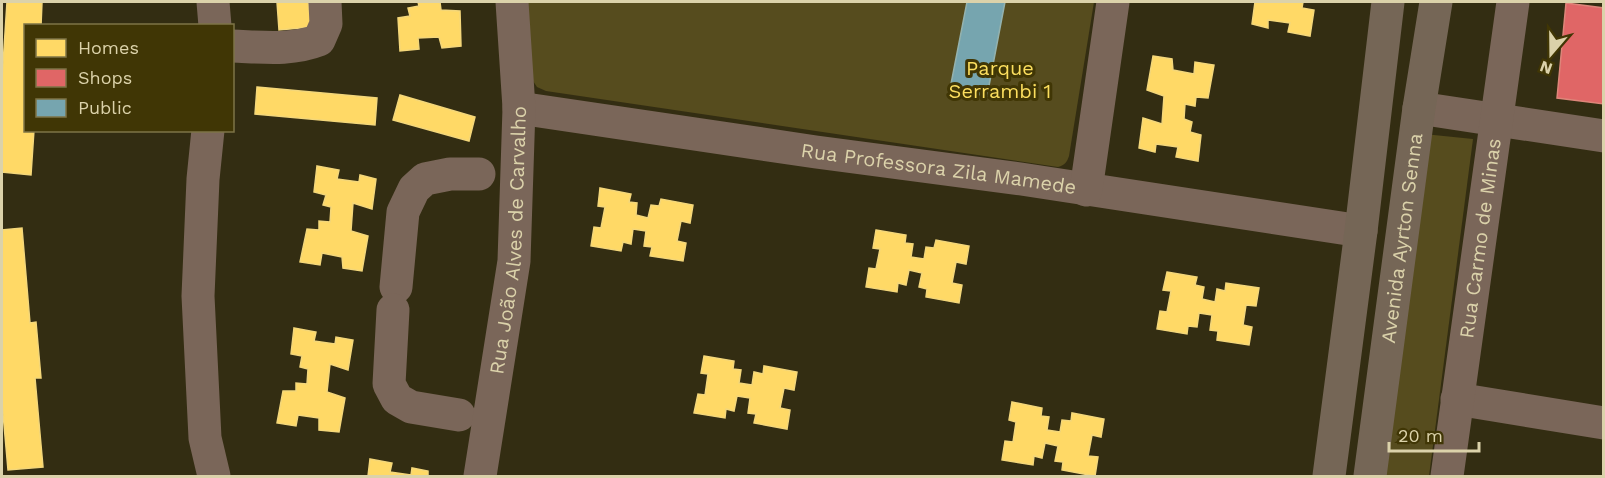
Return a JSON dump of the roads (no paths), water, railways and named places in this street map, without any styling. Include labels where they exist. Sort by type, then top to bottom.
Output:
[{"type":"main road","name":"Avenida Ayrton Senna","points":[[1329,477],[1388,2]]},
{"type":"main road","name":"Avenida Ayrton Senna","points":[[1370,477],[1419,108],[1436,2]]},
{"type":"street","points":[[213,2],[215,24]]},
{"type":"street","points":[[234,46],[288,48],[307,45],[319,40],[326,24],[325,2]]},
{"type":"street","name":"Rua João Alves de Carvalho","points":[[480,477],[514,261],[519,108],[512,2]]},
{"type":"street","points":[[1086,190],[1113,2]]},
{"type":"street","name":"Rua Carmo de Minas","points":[[1447,477],[1456,399],[1513,2]]},
{"type":"street","name":"Rua Professora Zila Mamede","points":[[519,108],[816,152],[1021,179],[1361,231]]},
{"type":"street","points":[[1419,108],[1604,136]]},
{"type":"street","points":[[208,132],[203,179],[198,296],[205,438],[214,477]]},
{"type":"street","points":[[459,415],[411,407],[398,399],[389,384],[394,298],[403,212],[414,189],[425,179],[450,174],[479,174]]},
{"type":"street","points":[[1456,399],[1604,423]]},
{"type":"park label","name":"Parque Serrambi 1","points":[[1000,80]]}]
